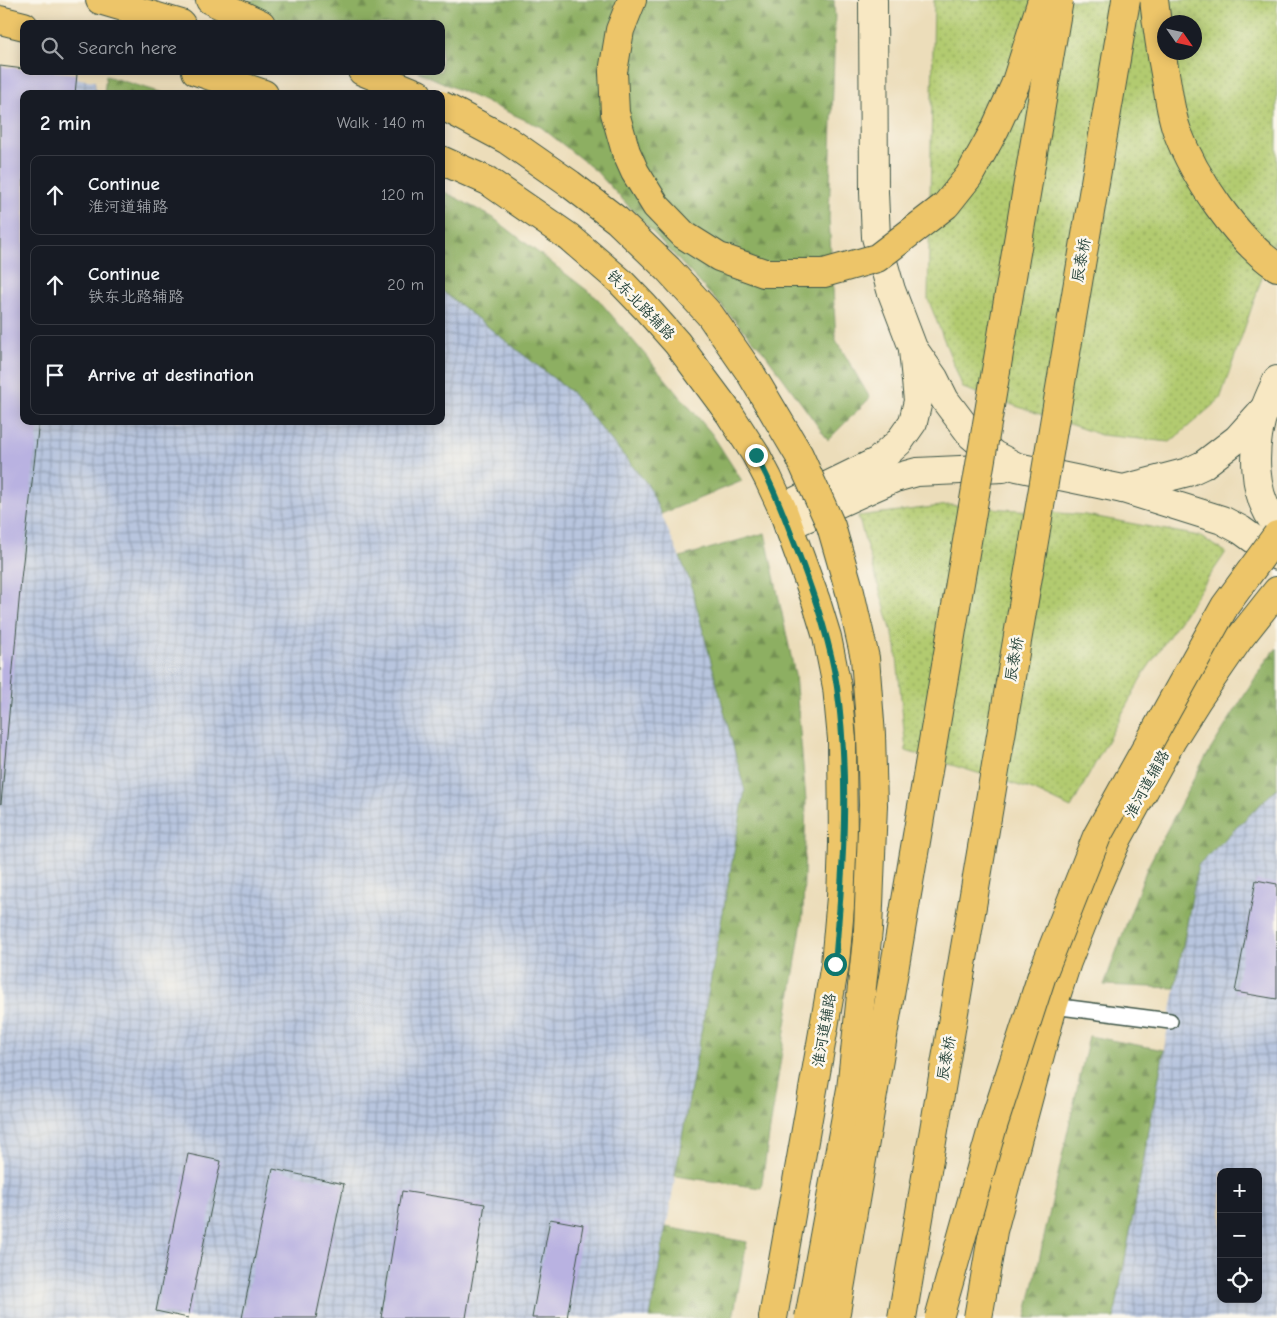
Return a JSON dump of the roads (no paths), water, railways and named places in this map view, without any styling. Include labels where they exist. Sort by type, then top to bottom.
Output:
[{"type":"main road","points":[[100,0],[169,20]]},
{"type":"main road","points":[[210,0],[252,20]]},
{"type":"main road","points":[[632,0],[620,30],[613,72],[614,113],[626,152],[635,172],[656,206],[684,235],[718,257],[764,273],[824,273],[877,258],[946,205],[969,176],[995,128],[1015,85],[1042,0]]},
{"type":"main road","points":[[836,1318],[1059,0]]},
{"type":"main road","name":"辰泰桥","points":[[902,1318],[1126,0]]},
{"type":"main road","points":[[1154,0],[1169,99],[1177,130],[1192,163],[1228,219],[1262,256],[1277,267]]},
{"type":"main road","points":[[0,20],[20,25]]},
{"type":"main road","points":[[208,75],[252,90]]},
{"type":"main road","points":[[370,75],[408,90]]},
{"type":"main road","points":[[445,106],[507,140],[570,184],[617,220],[668,269],[710,315],[751,374],[799,454],[831,526],[850,592],[865,658],[871,735],[873,806],[868,930],[851,1089],[809,1318]]},
{"type":"main road","name":"铁东北路辅路","points":[[445,162],[488,181],[569,237],[620,281],[645,307],[677,342],[729,413],[756,455],[785,517]]},
{"type":"main road","name":"淮河道辅路","points":[[773,1318],[835,964],[843,844],[842,739],[837,687],[827,637],[816,601],[785,517]]},
{"type":"main road","points":[[939,1318],[992,1129],[1042,975],[1096,836],[1225,606],[1277,535]]},
{"type":"main road","name":"淮河道辅路","points":[[978,1318],[994,1230],[1053,1006],[1071,954],[1118,838],[1172,740],[1197,700],[1239,639],[1277,592]]},
{"type":"street","points":[[873,0],[876,237],[891,290],[913,348],[934,378],[945,400],[972,436],[994,455],[1017,467]]},
{"type":"street","points":[[785,517],[878,461],[899,442],[914,422],[918,401],[913,348]]},
{"type":"street","points":[[1277,380],[1264,409],[1256,448],[1256,472],[1261,495],[1268,512],[1277,526]]},
{"type":"street","points":[[1123,489],[1188,472],[1203,465],[1237,440],[1264,409]]},
{"type":"street","points":[[785,517],[917,472],[1017,467],[1123,489],[1222,520],[1241,530],[1277,556]]},
{"type":"lane","points":[[1053,1006],[1170,1020]]}]
